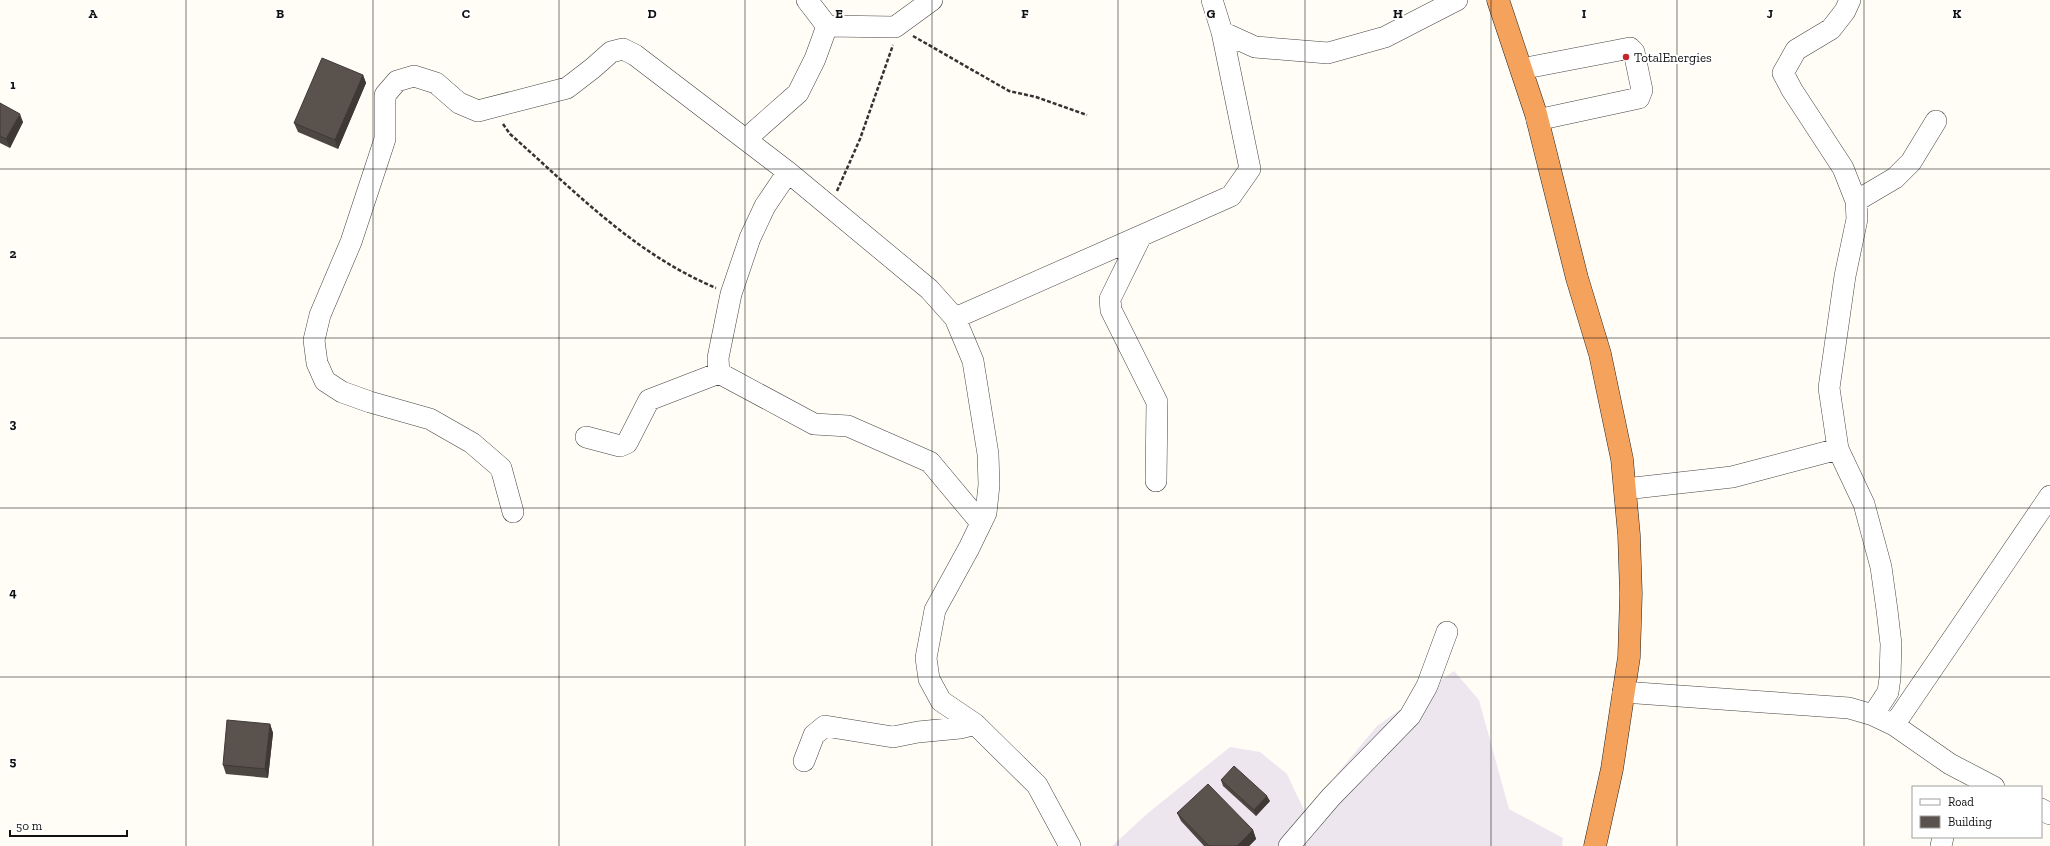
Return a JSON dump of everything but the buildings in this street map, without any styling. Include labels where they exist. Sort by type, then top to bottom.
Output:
[{"type":"highway","points":[[1498,0],[1537,120],[1577,278],[1600,354],[1622,459],[1629,535],[1631,594],[1629,657],[1612,769],[1595,846]]},
{"type":"street","points":[[807,0],[827,26],[895,29],[932,0]]},
{"type":"street","points":[[955,318],[1231,196],[1250,169],[1222,32],[1212,0]]},
{"type":"street","points":[[1222,32],[1255,47],[1328,53],[1385,37],[1457,0]]},
{"type":"street","points":[[1850,0],[1845,11],[1831,29],[1796,50],[1784,74],[1792,90],[1843,168],[1856,201],[1857,219],[1844,283],[1828,388],[1838,449],[1864,504],[1881,567],[1887,610],[1891,644],[1890,678],[1888,692],[1873,715]]},
{"type":"street","points":[[746,139],[798,93],[815,59],[827,26]]},
{"type":"street","points":[[513,512],[501,468],[472,443],[430,419],[398,411],[342,392],[325,381],[317,363],[314,340],[320,315],[351,242],[385,139],[385,95],[397,80],[414,76],[436,83],[459,103],[478,111],[567,88],[593,68],[610,52],[623,48],[746,139],[830,206],[928,289],[955,318],[972,361],[988,454],[986,513],[935,610],[926,658],[929,679],[941,701],[975,724],[1037,785],[1070,846]]},
{"type":"street","points":[[1521,69],[1630,48],[1634,52],[1642,90],[1639,98],[1537,120]]},
{"type":"street","points":[[1856,201],[1896,178],[1911,162],[1936,121]]},
{"type":"street","points":[[719,373],[718,358],[731,295],[750,238],[765,206],[788,172]]},
{"type":"street","points":[[1141,236],[1110,299],[1111,310],[1157,402],[1156,481]]},
{"type":"street","points":[[586,437],[620,446],[627,443],[649,400],[719,373],[814,424],[848,426],[930,462],[981,523]]},
{"type":"street","points":[[1625,489],[1732,477],[1838,449]]},
{"type":"street","points":[[1894,725],[2050,496]]},
{"type":"street","points":[[1289,846],[1331,797],[1410,716],[1427,686],[1447,632]]},
{"type":"street","points":[[1623,692],[1849,708],[1873,715],[1894,725],[1950,764],[1992,786]]},
{"type":"street","points":[[804,761],[814,735],[825,726],[893,737],[918,732],[960,728],[975,724]]},
{"type":"path","points":[[830,206],[860,139],[893,50],[895,29],[916,37],[1009,91],[1036,97],[1088,116]]},
{"type":"path","points":[[491,107],[510,134],[609,223],[651,254],[688,276],[731,295]]},
{"type":"shaded area","points":[[1454,671],[1479,700],[1509,809],[1563,838],[1562,846],[1112,846],[1148,813],[1230,747],[1260,752],[1287,774],[1305,812],[1377,726]]},
{"type":"place","name":"TotalEnergies","points":[[1626,57]]}]
